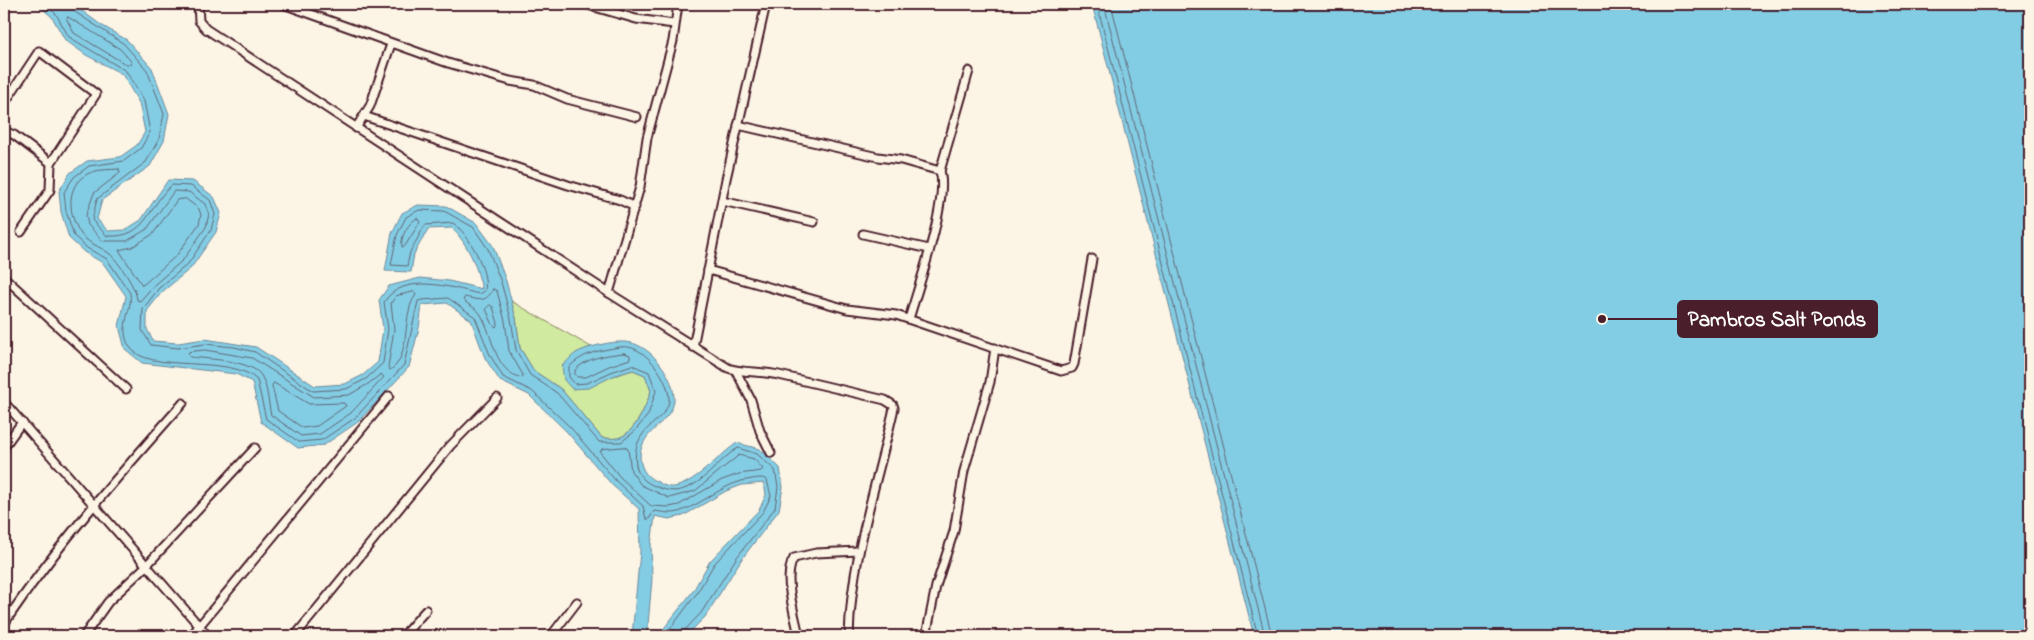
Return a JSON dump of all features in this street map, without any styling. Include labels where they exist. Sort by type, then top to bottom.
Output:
[{"type":"street","points":[[198,4],[199,21],[206,29],[693,347],[736,371],[762,371],[885,400],[893,405],[894,408],[885,447],[859,551],[852,592],[849,636]]},
{"type":"street","points":[[283,4],[302,9],[391,44],[499,78],[534,86],[567,99],[637,117]]},
{"type":"street","points":[[584,4],[636,19],[674,24]]},
{"type":"street","points":[[609,293],[635,207],[648,138],[673,41],[678,4]]},
{"type":"street","points":[[693,347],[738,125],[766,4]]},
{"type":"street","points":[[356,128],[375,92],[391,44]]},
{"type":"street","points":[[4,104],[39,51],[96,94],[51,163],[50,190],[21,232]]},
{"type":"street","points":[[909,319],[929,250],[943,184],[940,171],[969,71]]},
{"type":"street","points":[[364,116],[568,185],[620,200],[635,207]]},
{"type":"street","points":[[738,125],[878,157],[901,160],[940,171]]},
{"type":"street","points":[[4,131],[14,135],[51,163]]},
{"type":"street","points":[[722,201],[814,222]]},
{"type":"street","points":[[863,234],[929,250]]},
{"type":"street","points":[[708,270],[847,309],[896,315],[1061,372],[1072,368],[1074,364],[1092,259]]},
{"type":"street","points":[[4,277],[126,389]]},
{"type":"street","points":[[926,636],[936,586],[954,531],[964,471],[990,382],[995,348]]},
{"type":"street","points":[[736,371],[751,400],[760,432],[771,453]]},
{"type":"street","points":[[191,636],[389,396]]},
{"type":"street","points":[[295,636],[450,446],[497,398]]},
{"type":"street","points":[[4,402],[208,636]]},
{"type":"street","points":[[4,624],[34,580],[93,505],[183,404]]},
{"type":"street","points":[[4,447],[22,422]]},
{"type":"street","points":[[84,636],[108,602],[146,566],[255,448]]},
{"type":"street","points":[[799,636],[788,572],[794,558],[798,555],[816,553],[859,551]]},
{"type":"street","points":[[551,636],[577,602]]},
{"type":"street","points":[[403,636],[426,610]]},
{"type":"green space","points":[[511,301],[591,347],[576,353],[613,376],[633,370],[645,375],[651,391],[643,411],[630,431],[618,438],[602,438],[561,389],[534,371],[520,348],[516,318]]},
{"type":"water","points":[[37,4],[75,4],[101,25],[127,40],[152,68],[169,114],[164,141],[150,166],[102,200],[97,219],[108,231],[125,230],[141,220],[168,180],[193,181],[214,197],[221,213],[216,232],[191,268],[162,292],[147,311],[147,329],[153,341],[178,343],[205,339],[256,347],[315,386],[345,384],[363,375],[378,362],[383,329],[379,300],[389,286],[420,278],[449,281],[482,289],[471,256],[452,228],[428,229],[414,254],[411,272],[385,271],[392,233],[402,213],[418,205],[446,206],[476,223],[493,246],[506,281],[516,318],[520,348],[534,371],[561,389],[602,438],[618,438],[630,431],[635,425],[651,391],[645,375],[633,370],[613,376],[589,388],[572,389],[564,380],[562,366],[574,354],[580,351],[613,342],[633,344],[651,354],[659,362],[670,381],[674,400],[670,412],[647,437],[641,450],[642,466],[650,478],[668,487],[686,483],[737,443],[760,449],[780,468],[783,487],[779,510],[741,560],[705,617],[686,636],[658,636],[693,591],[710,561],[759,510],[766,495],[764,483],[742,485],[726,491],[683,516],[669,519],[655,516],[651,545],[652,579],[647,636],[632,636],[640,552],[639,509],[612,485],[567,432],[529,395],[500,381],[485,358],[471,320],[447,303],[422,305],[419,328],[409,367],[358,422],[324,445],[298,448],[261,422],[252,382],[236,374],[142,363],[125,349],[119,326],[126,296],[103,263],[84,252],[69,238],[61,212],[59,191],[70,173],[87,161],[120,157],[137,145],[145,132],[139,103],[122,74],[86,55],[65,40],[52,17]]},
{"type":"water","points":[[1092,4],[2030,4],[2030,636],[1254,636]]},
{"type":"place","name":"Pambros Salt Ponds","points":[[1602,319]]}]
